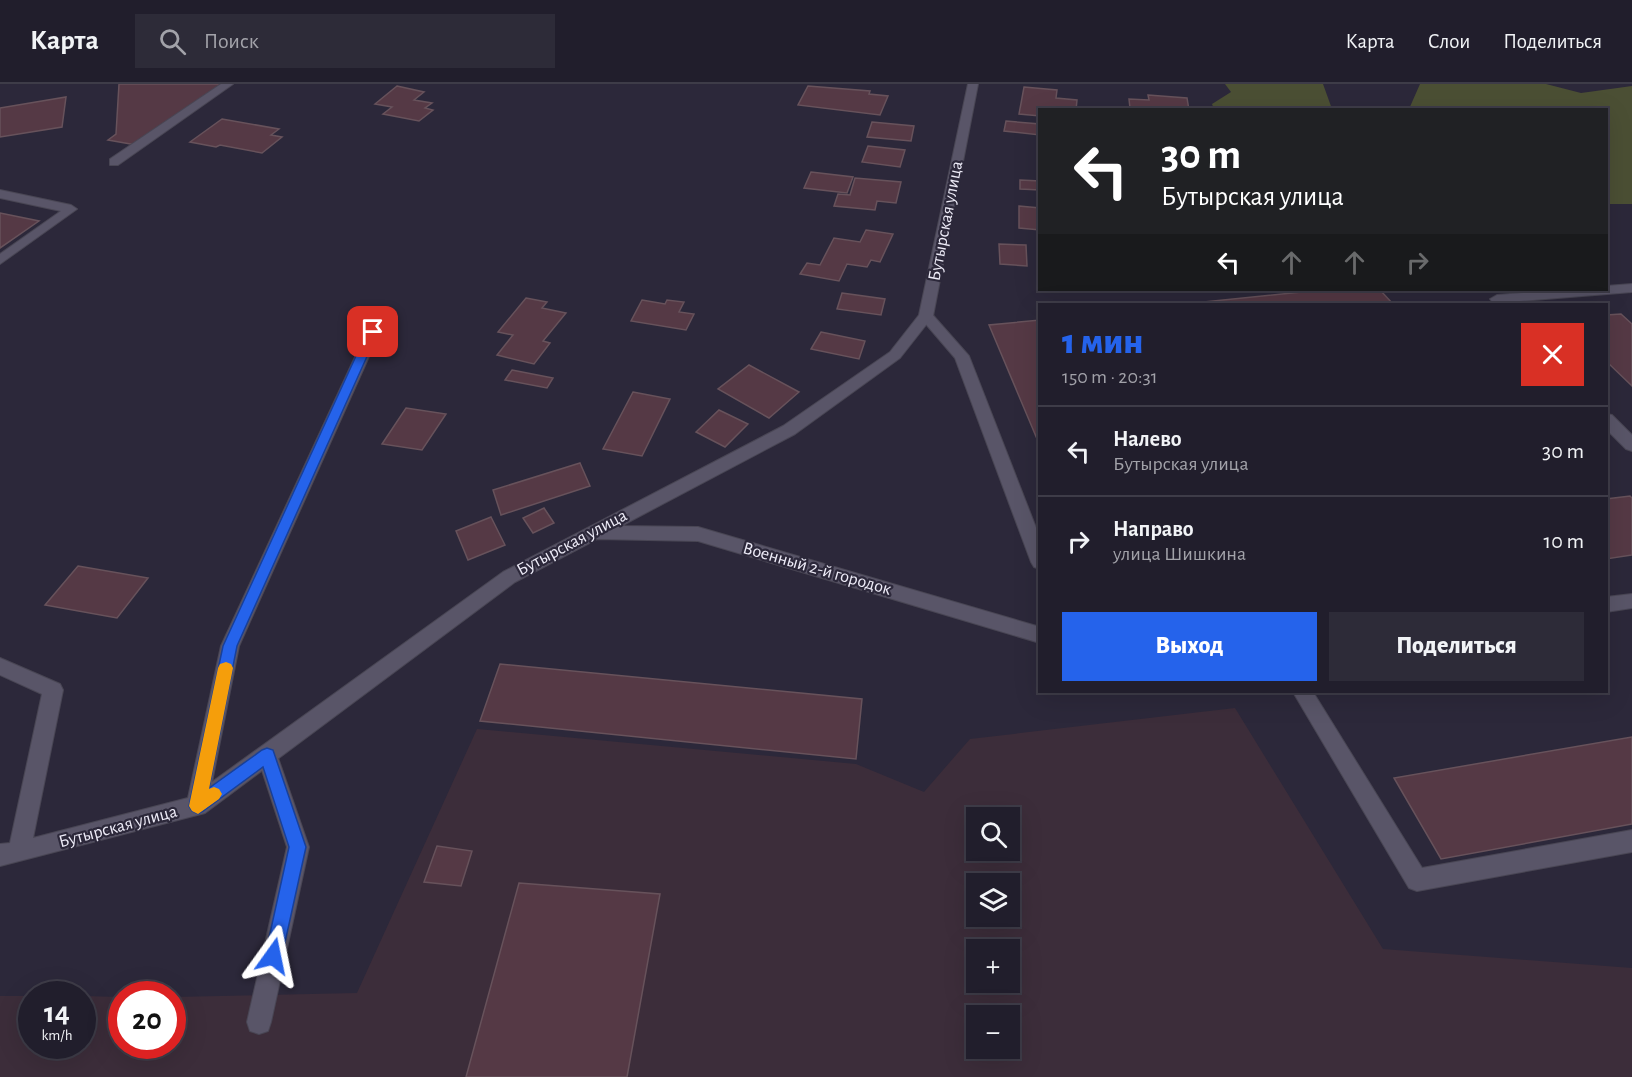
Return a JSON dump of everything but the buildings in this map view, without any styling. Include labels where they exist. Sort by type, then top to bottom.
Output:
[{"type":"street","points":[[114,162],[228,84]]},
{"type":"street","name":"Бутырская улица","points":[[10,854],[198,806],[509,578],[591,532],[789,430],[896,355],[926,316],[974,84]]},
{"type":"street","points":[[0,194],[71,209],[0,260]]},
{"type":"street","points":[[1608,290],[1632,288]]},
{"type":"street","points":[[1500,303],[1497,299],[1595,291]]},
{"type":"street","points":[[926,316],[962,356],[1038,557]]},
{"type":"street","points":[[198,806],[230,646],[373,332]]},
{"type":"street","points":[[1608,421],[1632,445]]},
{"type":"street","name":"Военный 2-й городок","points":[[591,532],[698,534],[1038,634]]},
{"type":"street","points":[[1608,605],[1632,602]]},
{"type":"street","points":[[0,666],[53,690],[10,854]]},
{"type":"street","points":[[1304,693],[1417,880],[1632,841]]},
{"type":"street","points":[[259,1022],[298,847],[267,755]]},
{"type":"shaded area","points":[[1235,708],[1383,949],[1632,968],[1632,1077],[0,1077],[0,996],[18,996],[18,1059],[96,1059],[96,996],[108,997],[108,1059],[186,1059],[186,997],[357,993],[477,729],[856,764],[924,792],[970,739]]},
{"type":"green space","points":[[1225,84],[1323,84],[1332,108],[1214,108],[1212,104],[1231,92]]},
{"type":"green space","points":[[1420,84],[1546,84],[1581,93],[1632,86],[1632,204],[1608,204],[1608,108],[1409,108]]},
{"type":"slow traffic","points":[[214,794],[198,806],[226,668]]},
{"type":"route","points":[[273,956],[298,847],[267,755],[198,806],[230,646],[373,332]]}]
